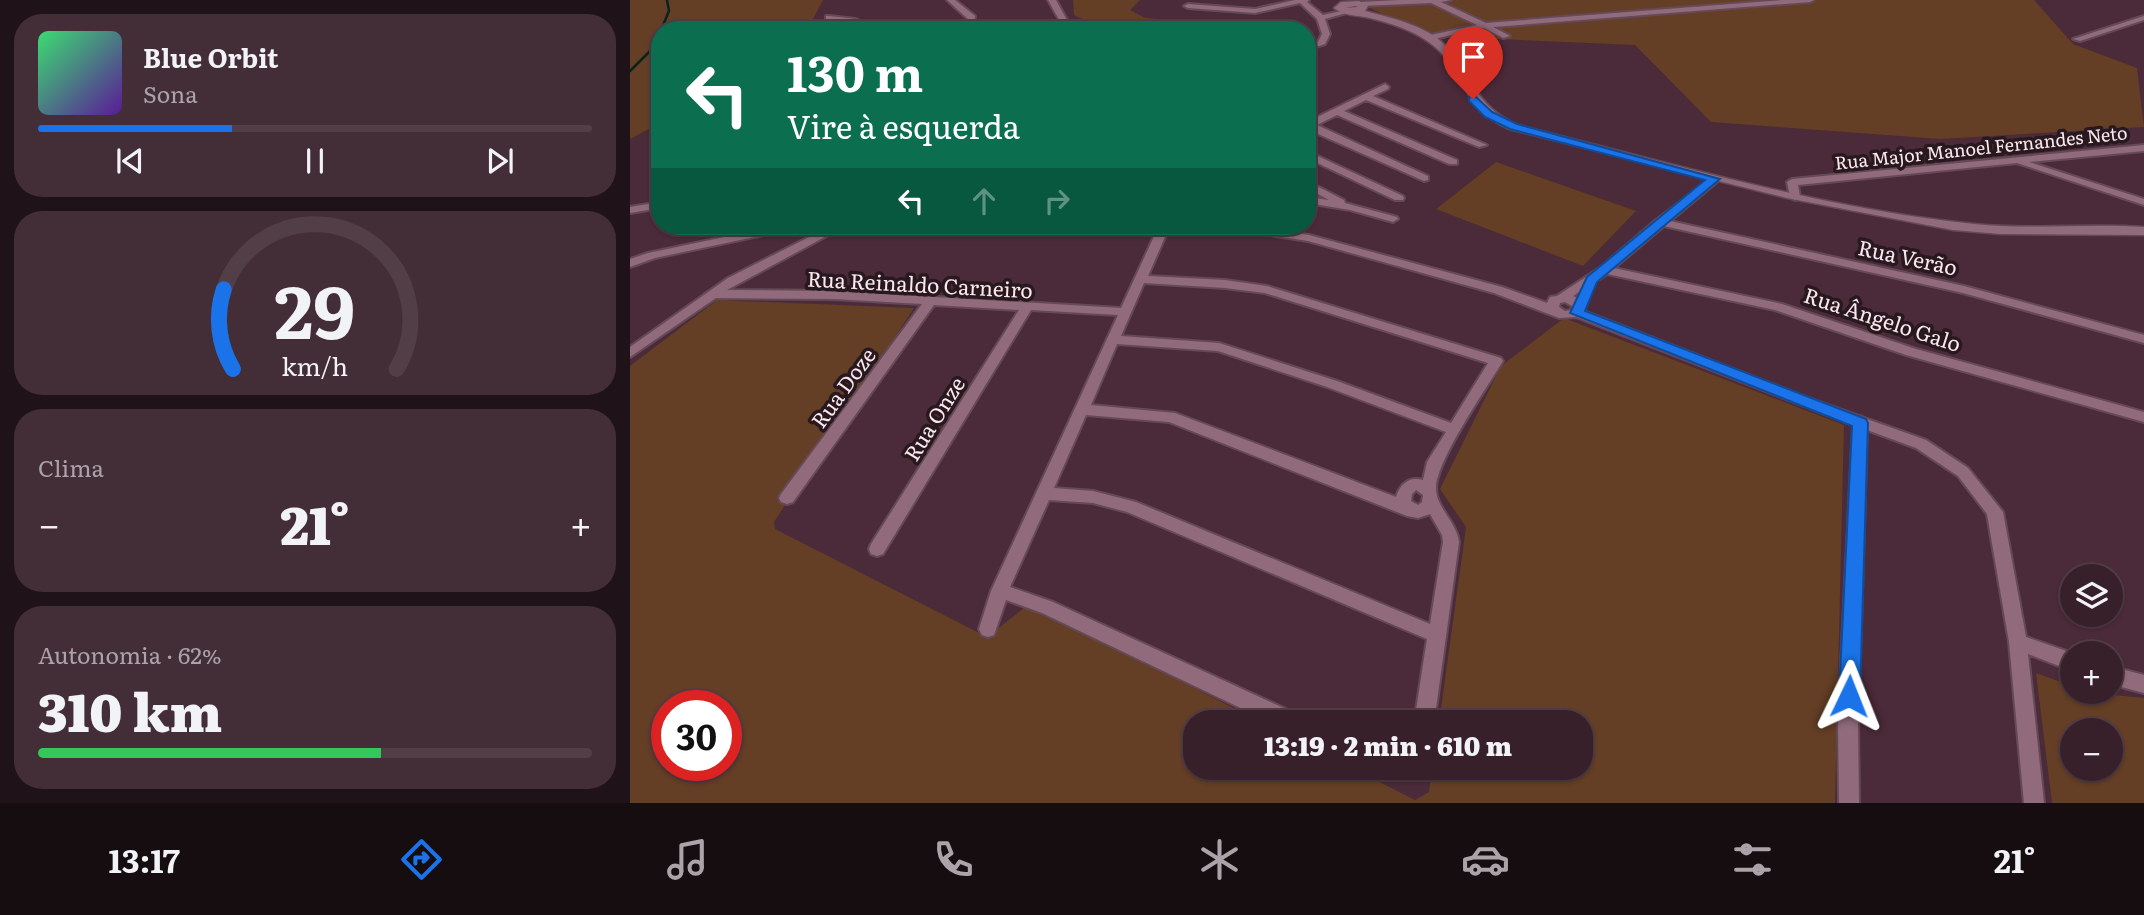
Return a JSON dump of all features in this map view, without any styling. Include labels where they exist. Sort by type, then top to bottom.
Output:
[{"type":"street","points":[[951,0],[972,18],[972,21]]},
{"type":"street","points":[[1052,0],[1064,21]]},
{"type":"street","points":[[1188,6],[1247,11],[1304,0],[1320,17],[1326,34],[1325,40],[1316,44]]},
{"type":"street","points":[[1320,17],[1350,6],[1447,0]]},
{"type":"street","points":[[1714,0],[1738,19]]},
{"type":"street","points":[[1429,38],[1489,25],[1810,0]]},
{"type":"street","points":[[1430,1],[1489,25],[1506,36]]},
{"type":"street","points":[[1350,6],[1386,6],[1399,3]]},
{"type":"street","points":[[1350,6],[1429,38],[1443,49],[1478,105],[1500,121],[1714,179],[1745,186],[1794,189],[1814,201],[1970,228],[2144,231]]},
{"type":"street","points":[[1386,6],[1385,10],[1392,22]]},
{"type":"street","points":[[830,18],[853,21]]},
{"type":"street","points":[[2077,39],[2144,18]]},
{"type":"street","points":[[1316,123],[1385,87]]},
{"type":"street","points":[[1365,96],[1482,145]]},
{"type":"street","points":[[1339,112],[1453,162]]},
{"type":"street","points":[[1316,129],[1424,178]]},
{"type":"street","name":"Rua Major Manoel Fernandes Neto","points":[[1794,189],[1821,180],[2142,149]]},
{"type":"street","points":[[1316,158],[1399,198]]},
{"type":"street","points":[[2014,160],[2144,202]]},
{"type":"street","points":[[1292,235],[1557,302],[1605,270],[1714,179]]},
{"type":"street","name":"Rua Major Manoel Fernandes Neto","points":[[1814,201],[1805,187],[1821,180]]},
{"type":"street","points":[[1316,189],[1351,207]]},
{"type":"street","points":[[1316,202],[1351,207],[1393,219]]},
{"type":"street","points":[[630,210],[651,206]]},
{"type":"street","name":"Rua Verão","points":[[1660,222],[1948,284],[2046,308],[2144,339]]},
{"type":"street","points":[[630,263],[652,254],[746,235]]},
{"type":"street","points":[[796,247],[797,235]]},
{"type":"street","points":[[630,353],[712,294],[821,235]]},
{"type":"street","points":[[988,629],[1000,592],[1159,235]]},
{"type":"street","name":"Rua Ângelo Galo","points":[[1605,270],[1778,307],[1912,352],[2144,418]]},
{"type":"street","points":[[1140,279],[1225,284],[1267,290],[1496,361],[1435,462],[1407,496]]},
{"type":"street","points":[[1578,309],[1591,280]]},
{"type":"street","name":"Rua Reinaldo Carneiro","points":[[712,294],[834,295],[1126,312]]},
{"type":"street","name":"Rua Doze","points":[[787,498],[930,301]]},
{"type":"street","points":[[1557,302],[1563,315],[1578,309],[1860,423],[1920,444],[1963,472],[1995,512],[2018,642],[2034,803]]},
{"type":"street","name":"Rua Onze","points":[[877,549],[1026,308]]},
{"type":"street","points":[[1114,340],[1219,347],[1332,384],[1453,429]]},
{"type":"street","points":[[1081,409],[1170,416],[1360,487],[1428,501],[1443,523],[1451,542],[1426,710]]},
{"type":"street","points":[[1849,803],[1848,724],[1860,423]]},
{"type":"street","points":[[1428,501],[1435,462]]},
{"type":"street","points":[[1043,493],[1093,497],[1130,506],[1437,635]]},
{"type":"street","points":[[1407,496],[1428,501]]},
{"type":"street","points":[[1000,592],[1047,607],[1266,710]]},
{"type":"street","points":[[2018,642],[2060,658]]},
{"type":"street","points":[[2123,678],[2144,684]]},
{"type":"shaded area","points":[[630,0],[823,0],[812,21],[651,21],[651,128],[630,139]]},
{"type":"shaded area","points":[[1073,0],[1140,0],[1130,10],[1145,18],[1194,21],[1086,21],[1074,15]]},
{"type":"shaded area","points":[[1353,0],[2034,0],[2073,44],[2137,68],[2144,127],[1940,139],[1711,122],[1635,45],[1429,36]]},
{"type":"shaded area","points":[[1496,162],[1636,211],[1583,266],[1436,209]]},
{"type":"shaded area","points":[[717,300],[914,308],[774,522],[775,529],[987,637],[1029,604],[1237,710],[1183,710],[1183,780],[1376,780],[1415,800],[1429,792],[1430,780],[1593,780],[1593,710],[1441,710],[1466,527],[1440,489],[1501,366],[1564,318],[1844,425],[1835,803],[630,803],[630,366]]},
{"type":"shaded area","points":[[2036,673],[2060,682],[2060,704],[2123,704],[2123,696],[2144,698],[2144,803],[2052,803]]},
{"type":"waterway","points":[[665,21],[669,11],[667,0]]},
{"type":"waterway","points":[[630,71],[651,50]]},
{"type":"route","points":[[1473,99],[1483,111],[1513,127],[1714,179],[1591,280],[1577,313],[1860,423],[1849,696]]}]
